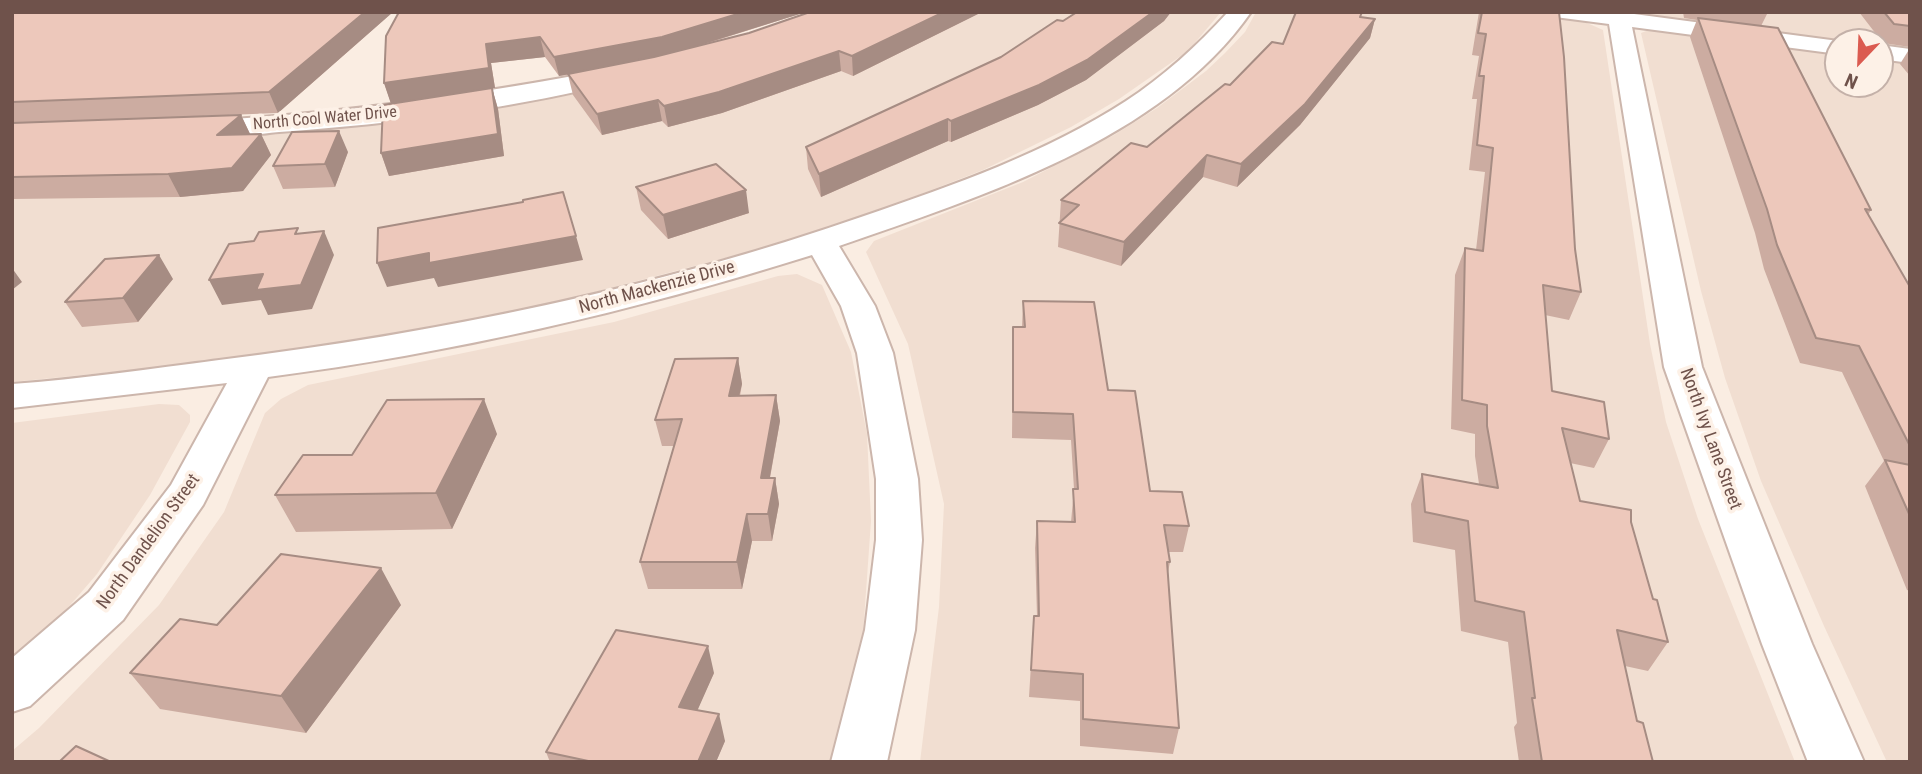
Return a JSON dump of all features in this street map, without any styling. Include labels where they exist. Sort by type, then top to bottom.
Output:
[{"type":"street","name":"North Mackenzie Drive","points":[[12,396],[254,368],[475,333],[569,312],[822,244],[976,187],[1100,127],[1143,101],[1189,67],[1221,37],[1240,12]]},
{"type":"street","points":[[1563,12],[1824,45]]},
{"type":"street","name":"North Ivy Lane Street","points":[[1619,19],[1683,368],[1698,414],[1782,631],[1836,762]]},
{"type":"street","name":"North Cool Water Drive","points":[[167,130],[375,117],[518,95],[645,70]]},
{"type":"street","points":[[822,244],[858,306],[876,353],[897,479],[900,540],[890,630],[859,762]]},
{"type":"street","name":"North Dandelion Street","points":[[12,690],[106,606],[188,494],[254,368]]},
{"type":"shaded area","points":[[860,12],[1221,12],[1188,51],[1119,99],[1071,127],[983,170],[862,217],[771,246],[557,302],[433,328],[214,362],[12,382],[12,143],[303,132],[480,111],[685,70]]},
{"type":"shaded area","points":[[1256,12],[1521,12],[1578,19],[1603,30],[1650,344],[1666,422],[1698,519],[1795,762],[920,762],[939,607],[944,504],[908,344],[866,252],[874,241],[1023,182],[1114,135],[1157,108],[1206,71],[1245,32]]},
{"type":"shaded area","points":[[1609,12],[1910,12],[1910,50],[1894,48],[1894,28],[1824,28],[1824,39]]},
{"type":"shaded area","points":[[1649,30],[1824,50],[1824,98],[1894,98],[1894,60],[1910,62],[1910,762],[1887,762],[1761,481],[1725,378],[1701,291],[1641,33]]},
{"type":"shaded area","points":[[797,274],[822,285],[851,352],[867,434],[871,521],[863,634],[832,762],[12,762],[12,751],[39,728],[159,605],[224,512],[265,413],[281,399],[308,385],[614,322],[778,276]]},
{"type":"shaded area","points":[[159,404],[179,405],[190,415],[190,422],[150,495],[97,574],[53,625],[12,665],[12,423]]},
{"type":"building","points":[[12,12],[365,12],[269,92],[12,102]]},
{"type":"building","points":[[399,12],[744,12],[662,37],[554,57],[540,37],[486,44],[489,68],[384,83],[386,36]]},
{"type":"building","points":[[810,12],[944,12],[852,56],[839,51],[719,92],[664,106],[658,100],[597,114],[568,74],[654,57],[749,33]]},
{"type":"building","points":[[1077,12],[1153,12],[1087,60],[1039,85],[951,121],[948,119],[819,174],[806,147],[1001,57],[1057,20],[1063,21]]},
{"type":"building","points":[[1296,12],[1362,12],[1360,17],[1375,19],[1305,104],[1241,164],[1207,155],[1124,242],[1059,223],[1079,205],[1061,200],[1131,143],[1147,147],[1225,84],[1230,85],[1272,42],[1283,44]]},
{"type":"building","points":[[1482,12],[1559,12],[1575,249],[1581,292],[1543,285],[1552,391],[1604,402],[1609,439],[1562,428],[1580,501],[1631,510],[1631,522],[1653,599],[1657,600],[1668,642],[1617,630],[1637,721],[1643,723],[1653,762],[1542,762],[1532,698],[1535,698],[1524,612],[1475,601],[1468,521],[1425,512],[1422,474],[1498,488],[1487,426],[1487,405],[1462,400],[1465,248],[1483,251],[1493,148],[1477,145],[1484,76],[1479,76],[1486,34],[1478,33]]},
{"type":"building","points":[[1884,12],[1910,12],[1910,26],[1894,24]]},
{"type":"building","points":[[1698,18],[1778,28],[1871,210],[1865,209],[1910,287],[1910,446],[1859,346],[1816,338],[1777,245],[1767,209]]},
{"type":"building","points":[[492,88],[498,134],[381,153],[383,105]]},
{"type":"building","points":[[241,115],[217,135],[261,134],[232,168],[168,174],[12,177],[12,123]]},
{"type":"building","points":[[339,131],[325,164],[273,166],[292,132]]},
{"type":"building","points":[[716,164],[746,190],[663,215],[636,187]]},
{"type":"building","points":[[563,192],[576,236],[429,263],[429,253],[377,263],[378,228],[523,202]]},
{"type":"building","points":[[298,228],[295,234],[324,231],[301,285],[256,290],[263,274],[209,280],[229,244],[254,241],[259,232]]},
{"type":"building","points":[[159,255],[123,298],[65,302],[105,259]]},
{"type":"building","points":[[1023,301],[1094,302],[1108,390],[1135,391],[1150,491],[1182,492],[1189,526],[1164,525],[1170,562],[1167,562],[1179,728],[1083,719],[1083,674],[1031,670],[1034,616],[1039,616],[1037,521],[1075,522],[1073,489],[1078,489],[1073,414],[1013,412],[1013,327],[1025,327]]},
{"type":"building","points":[[738,358],[729,396],[776,395],[761,478],[775,478],[768,514],[747,514],[737,562],[640,562],[682,419],[655,420],[675,359]]},
{"type":"building","points":[[484,399],[436,493],[275,495],[303,455],[352,455],[387,400]]},
{"type":"building","points":[[1885,460],[1910,465],[1910,516]]},
{"type":"building","points":[[281,554],[381,568],[281,696],[130,673],[180,619],[217,625]]},
{"type":"building","points":[[616,630],[708,646],[679,707],[719,714],[698,762],[593,762],[546,752]]},
{"type":"building","points":[[76,746],[111,762],[59,762]]}]
